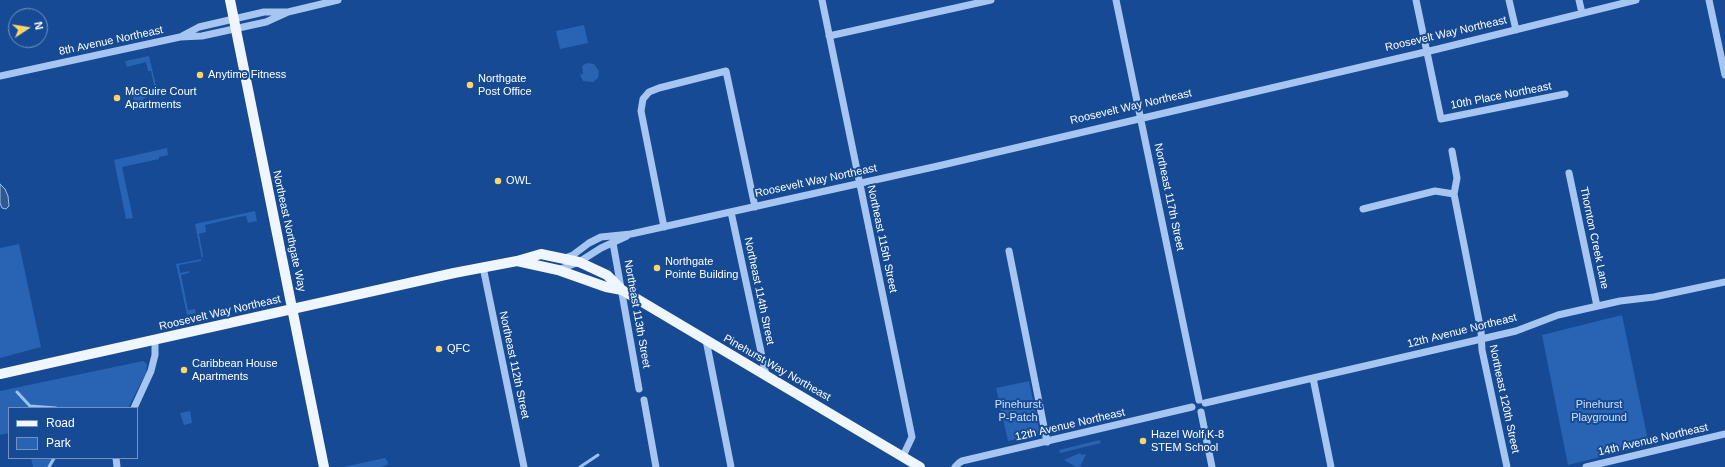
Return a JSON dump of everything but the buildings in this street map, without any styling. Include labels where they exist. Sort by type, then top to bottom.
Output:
[{"type":"main road","name":"Northeast Northgate Way","points":[[230,0],[324,467]]},
{"type":"main road","name":"Roosevelt Way Northeast","points":[[0,374],[516,261],[541,254],[579,262]]},
{"type":"main road","name":"Roosevelt Way Northeast","points":[[516,261],[558,270]]},
{"type":"main road","name":"Pinehurst Way Northeast","points":[[579,262],[607,275],[622,290],[766,375],[905,461],[920,467]]},
{"type":"main road","name":"Pinehurst Way Northeast","points":[[558,270],[606,287],[622,290]]},
{"type":"street","name":"8th Avenue Northeast","points":[[0,76],[180,37],[202,36],[234,24],[266,22],[288,12],[338,0]]},
{"type":"street","name":"Northeast 115th Street","points":[[822,0],[912,437],[905,461]]},
{"type":"street","points":[[829,36],[991,0]]},
{"type":"street","name":"Northeast 117th Street","points":[[1116,0],[1202,401]]},
{"type":"street","points":[[1416,0],[1427,51]]},
{"type":"street","points":[[1509,0],[1516,30]]},
{"type":"street","points":[[1579,0],[1582,13]]},
{"type":"street","name":"Roosevelt Way Northeast","points":[[565,258],[577,253],[595,240],[608,236],[631,234],[859,184],[1516,30],[1636,0]]},
{"type":"street","points":[[1709,0],[1725,75]]},
{"type":"street","name":"10th Place Northeast","points":[[1427,51],[1441,119],[1565,94]]},
{"type":"street","points":[[664,227],[640,107],[642,99],[659,88],[726,71],[755,207]]},
{"type":"street","points":[[1363,209],[1435,191],[1454,194],[1458,178],[1452,151]]},
{"type":"street","name":"Thornton Creek Lane","points":[[1569,173],[1597,306]]},
{"type":"street","name":"Northeast 120th Street","points":[[1454,194],[1480,331],[1480,339],[1507,467]]},
{"type":"street","name":"Northeast 114th Street","points":[[731,212],[766,375]]},
{"type":"street","name":"Roosevelt Way Northeast","points":[[558,270],[579,262],[631,234]]},
{"type":"street","name":"Northeast 113th Street","points":[[613,243],[639,389]]},
{"type":"street","points":[[1008,251],[1047,442]]},
{"type":"street","name":"Northeast 112th Street","points":[[483,267],[524,467]]},
{"type":"street","name":"12th Avenue Northeast","points":[[1202,401],[1313,378],[1516,331],[1558,315],[1597,306],[1620,301],[1654,297],[1725,282]]},
{"type":"street","points":[[134,407],[151,371],[154,357],[155,339]]},
{"type":"street","points":[[706,340],[731,467]]},
{"type":"street","points":[[1313,378],[1331,467]]},
{"type":"street","points":[[644,400],[656,467]]},
{"type":"street","points":[[1195,401],[1202,401],[1205,409],[1201,412],[1196,412],[1192,407],[1195,401]]},
{"type":"street","name":"12th Avenue Northeast","points":[[955,467],[962,461],[1192,407]]},
{"type":"street","points":[[1201,412],[1212,467]]},
{"type":"street","name":"14th Avenue Northeast","points":[[1586,467],[1725,434]]},
{"type":"green space","points":[[584,25],[588,43],[560,49],[556,31]]},
{"type":"green space","points":[[149,56],[157,90],[149,94],[136,106],[131,91],[133,93],[143,90],[144,92],[155,90],[151,71],[148,71],[146,62],[127,67],[125,61]]},
{"type":"green space","points":[[587,63],[594,64],[599,71],[598,78],[593,82],[583,81],[580,75],[583,74],[582,66]]},
{"type":"green space","points":[[167,148],[168,155],[159,157],[159,159],[122,167],[133,218],[126,219],[114,160]]},
{"type":"green space","points":[[255,211],[257,221],[248,223],[246,216],[205,225],[206,232],[199,234],[203,256],[202,259],[195,224]]},
{"type":"green space","points":[[19,244],[41,347],[0,358],[0,248]]},
{"type":"green space","points":[[202,259],[201,261],[179,265],[180,273],[189,271],[189,273],[181,275],[188,310],[195,309],[196,313],[187,315],[176,264]]},
{"type":"green space","name":"Pinehurst Playground","points":[[1622,315],[1649,445],[1568,465],[1542,335]]},
{"type":"green space","points":[[143,361],[147,364],[146,373],[129,407],[8,407],[8,433],[0,435],[0,391]]},
{"type":"green space","name":"Pinehurst P-Patch","points":[[1029,381],[1040,434],[1008,441],[996,388]]},
{"type":"green space","points":[[190,411],[192,423],[184,425],[180,413]]},
{"type":"green space","points":[[1100,440],[1101,443],[1060,453],[1059,450]]},
{"type":"green space","points":[[1080,453],[1082,455],[1086,454],[1080,467],[1076,467],[1064,460]]},
{"type":"green space","points":[[385,458],[388,462],[387,465],[381,467],[343,467]]},
{"type":"green space","points":[[31,459],[56,459],[51,467],[33,467]]},
{"type":"shaded area","points":[[0,184],[5,189],[8,196],[9,206],[6,209],[2,208],[0,203]]},
{"type":"waterway","points":[[17,392],[30,406],[43,407]]},
{"type":"waterway","points":[[580,467],[598,455]]},
{"type":"waterway","points":[[49,467],[53,459]]},
{"type":"place","name":"Anytime Fitness","points":[[200,75]]},
{"type":"place","name":"Northgate Post Office","points":[[470,85]]},
{"type":"place","name":"McGuire Court Apartments","points":[[117,98]]},
{"type":"place","name":"OWL","points":[[498,181]]},
{"type":"place","name":"Northgate Pointe Building","points":[[657,268]]},
{"type":"place","name":"QFC","points":[[439,349]]},
{"type":"place","name":"Caribbean House Apartments","points":[[184,370]]},
{"type":"place","name":"Hazel Wolf K-8 STEM School","points":[[1143,441]]}]
